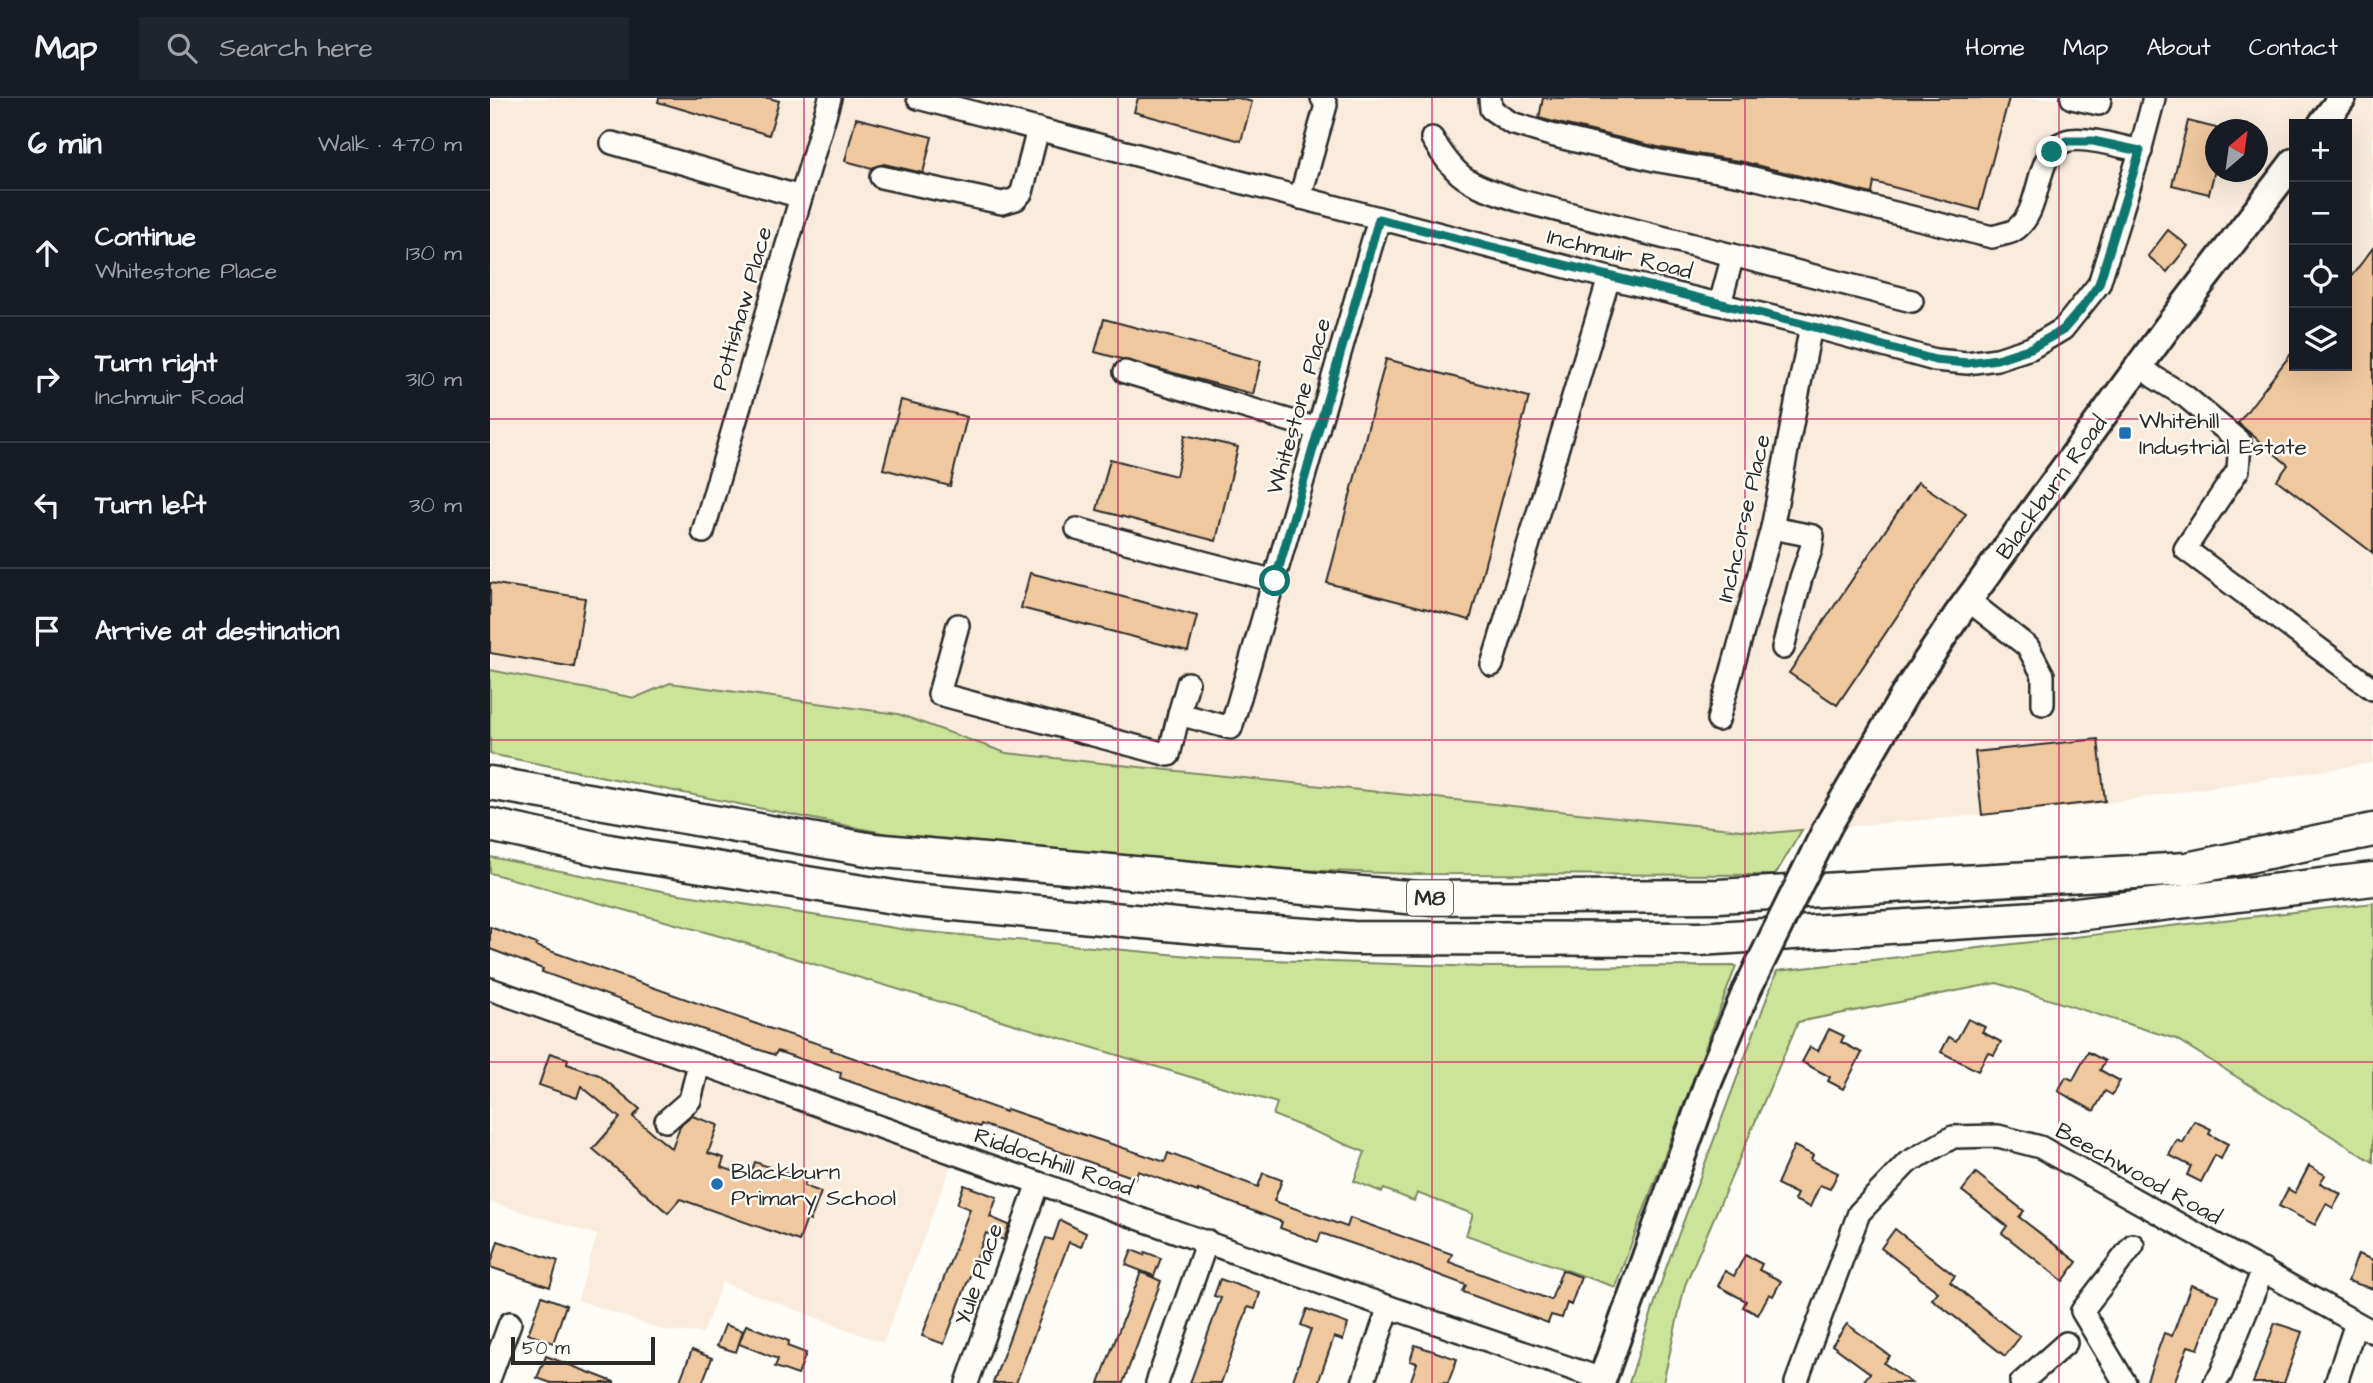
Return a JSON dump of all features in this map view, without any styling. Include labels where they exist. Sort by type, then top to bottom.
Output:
[{"type":"highway","name":"M8","points":[[490,783],[873,850],[1418,898],[1718,896],[2187,869],[2373,830]]},
{"type":"highway","name":"M8","points":[[490,825],[609,852],[912,900],[1229,930],[1353,937],[1712,938],[2051,916],[2373,879]]},
{"type":"main road","points":[[2326,119],[2342,98]]},
{"type":"main road","name":"Blackburn Road","points":[[1601,1381],[1709,1080],[1746,992],[1828,826],[1906,691],[1968,600],[2140,365],[2289,169]]},
{"type":"street","name":"Pottishaw Place","points":[[703,532],[830,98]]},
{"type":"street","name":"Inchmuir Road","points":[[918,98],[1609,278],[1811,326],[1935,360],[1967,363],[1997,359],[2031,348],[2063,330],[2099,284],[2154,98]]},
{"type":"street","points":[[1300,198],[1326,105],[1322,98]]},
{"type":"street","points":[[1490,98],[1491,109],[1511,123],[1551,135],[1659,161],[1741,175],[1992,237],[2012,232],[2025,220],[2035,199],[2041,171],[2052,152],[2066,141],[2093,141],[2140,151]]},
{"type":"street","points":[[2072,98],[2099,104],[2100,98]]},
{"type":"street","points":[[881,177],[975,199],[1002,203],[1016,199],[1022,192],[1038,130]]},
{"type":"street","points":[[1433,138],[1448,165],[1469,183],[1517,200],[1912,301]]},
{"type":"street","points":[[612,143],[801,197]]},
{"type":"street","name":"Whitestone Place","points":[[1179,714],[1231,728],[1379,219]]},
{"type":"street","points":[[1720,304],[1733,255]]},
{"type":"street","points":[[1492,665],[1609,278]]},
{"type":"street","name":"Inchcorse Place","points":[[1718,720],[1772,528],[1811,326]]},
{"type":"street","points":[[2140,365],[2196,404],[2240,442],[2238,470],[2185,549],[2373,689]]},
{"type":"street","points":[[1125,372],[1318,429]]},
{"type":"street","points":[[1772,528],[1812,536],[1811,549],[1783,648]]},
{"type":"street","points":[[1077,529],[1275,581]]},
{"type":"street","points":[[1968,600],[2028,647],[2043,675],[2043,704]]},
{"type":"street","points":[[958,625],[939,694],[1169,755],[1188,683]]},
{"type":"street","name":"Riddochhill Road","points":[[490,989],[1601,1381]]},
{"type":"street","points":[[666,1121],[690,1100],[699,1064]]},
{"type":"street","name":"Beechwood Road","points":[[1796,1383],[1859,1213],[1907,1163],[1953,1137],[1998,1136],[2040,1147],[2365,1328]]},
{"type":"street","name":"Yule Place","points":[[967,1383],[1038,1183]]},
{"type":"street","points":[[1157,1383],[1206,1241]]},
{"type":"street","points":[[2124,1383],[2082,1311],[2133,1245]]},
{"type":"street","points":[[2215,1383],[2263,1270]]},
{"type":"street","points":[[1363,1383],[1390,1307]]},
{"type":"street","points":[[490,1377],[510,1323]]},
{"type":"street","points":[[2336,1383],[2365,1328]]},
{"type":"street","points":[[2021,1383],[2066,1343]]},
{"type":"shaded area","name":"Whitehill Industrial Estate","points":[[490,98],[2373,98],[2373,763],[2087,806],[1770,833],[1006,753],[898,714],[671,683],[635,698],[490,670]]},
{"type":"shaded area","name":"Blackburn Primary School","points":[[490,1003],[951,1166],[883,1343],[722,1282],[703,1333],[665,1331],[578,1300],[597,1235],[490,1202]]},
{"type":"green space","points":[[490,670],[635,698],[670,683],[898,714],[1006,753],[1770,833],[1802,830],[1775,875],[1409,874],[1170,865],[888,834],[490,754]]},
{"type":"green space","points":[[490,857],[667,892],[907,930],[1212,958],[1484,967],[1736,966],[1615,1287],[1466,1235],[1473,1214],[1417,1193],[1414,1201],[1354,1181],[1365,1152],[1273,1115],[1277,1103],[734,940],[490,873]]},
{"type":"green space","points":[[2373,903],[2373,1162],[2176,1039],[1997,983],[1798,1022],[1685,1285],[1663,1383],[1629,1383],[1666,1268],[1777,971]]},
{"type":"building","points":[[659,98],[769,98],[779,101],[769,135],[658,102]]},
{"type":"building","points":[[1138,98],[1238,98],[1252,102],[1241,141],[1134,112]]},
{"type":"building","points":[[1543,98],[2009,98],[1979,210],[1874,182],[1872,194],[1744,162],[1662,148],[1554,122],[1539,118]]},
{"type":"building","points":[[856,118],[932,137],[923,173],[884,164],[872,168],[845,161]]},
{"type":"building","points":[[2188,121],[2205,125],[2205,182],[2212,182],[2209,194],[2172,185]]},
{"type":"building","points":[[2168,230],[2188,246],[2167,272],[2148,256]]},
{"type":"building","points":[[2373,248],[2373,553],[2277,480],[2288,465],[2238,423],[2289,357],[2289,371],[2352,371],[2352,275]]},
{"type":"building","points":[[1104,319],[1261,361],[1253,394],[1095,352]]},
{"type":"building","points":[[1386,359],[1529,397],[1470,620],[1327,583]]},
{"type":"building","points":[[901,400],[967,417],[950,486],[883,469]]},
{"type":"building","points":[[1185,435],[1238,447],[1216,541],[1097,510],[1110,459],[1176,476]]},
{"type":"building","points":[[1918,482],[1966,514],[1837,705],[1789,673]]},
{"type":"building","points":[[1030,573],[1197,616],[1188,651],[1021,608]]},
{"type":"building","points":[[490,583],[585,598],[574,667],[490,653]]},
{"type":"building","points":[[2098,739],[2105,801],[1982,815],[1975,752]]},
{"type":"building","points":[[490,927],[537,944],[536,946],[832,1048],[831,1050],[1006,1112],[1007,1109],[1165,1162],[1168,1153],[1258,1187],[1263,1173],[1282,1180],[1274,1201],[1347,1227],[1350,1218],[1452,1254],[1449,1262],[1551,1300],[1562,1270],[1581,1277],[1571,1305],[1567,1303],[1562,1318],[1551,1315],[1548,1323],[1463,1292],[1466,1285],[1383,1254],[1321,1233],[1318,1242],[1280,1228],[1282,1222],[1198,1190],[1138,1171],[1135,1178],[981,1124],[980,1127],[840,1078],[841,1073],[777,1051],[775,1055],[757,1049],[542,972],[543,969],[490,949]]},
{"type":"building","points":[[1968,1019],[1985,1027],[1982,1032],[2001,1042],[1994,1055],[1988,1052],[1978,1071],[1941,1052],[1949,1037],[1956,1041]]},
{"type":"building","points":[[1829,1029],[1844,1036],[1841,1042],[1862,1053],[1843,1089],[1828,1081],[1830,1077],[1802,1062],[1810,1047],[1818,1051]]},
{"type":"building","points":[[2088,1052],[2105,1061],[2100,1070],[2120,1081],[2112,1095],[2105,1091],[2094,1111],[2058,1091],[2066,1077],[2073,1080]]},
{"type":"building","points":[[550,1053],[568,1059],[567,1064],[599,1075],[640,1109],[633,1117],[672,1149],[680,1126],[692,1116],[718,1125],[708,1153],[724,1158],[721,1167],[750,1177],[755,1162],[806,1180],[804,1186],[821,1192],[799,1241],[680,1199],[668,1213],[593,1149],[620,1118],[581,1086],[577,1098],[539,1085]]},
{"type":"building","points":[[2194,1121],[2211,1129],[2209,1134],[2228,1144],[2221,1159],[2215,1155],[2201,1182],[2187,1175],[2191,1166],[2169,1155],[2177,1140],[2183,1143]]},
{"type":"building","points":[[1794,1146],[1813,1155],[1811,1160],[1838,1173],[1830,1189],[1820,1185],[1810,1207],[1794,1200],[1797,1194],[1777,1184]]},
{"type":"building","points":[[2309,1166],[2325,1175],[2320,1183],[2341,1194],[2333,1208],[2326,1204],[2315,1225],[2279,1206],[2288,1189],[2295,1193]]},
{"type":"building","points":[[1976,1173],[2024,1211],[2019,1217],[2077,1262],[2063,1281],[2002,1233],[2007,1226],[1962,1191]]},
{"type":"building","points":[[964,1185],[997,1197],[990,1217],[1009,1225],[1004,1240],[986,1233],[944,1344],[922,1336],[970,1209],[957,1204]]},
{"type":"building","points":[[1060,1220],[1086,1233],[1081,1247],[1069,1242],[1016,1383],[993,1383],[1046,1238],[1053,1240]]},
{"type":"building","points":[[1895,1229],[1955,1276],[1950,1282],[2020,1337],[2005,1356],[1932,1299],[1938,1292],[1881,1248]]},
{"type":"building","points":[[498,1241],[558,1261],[550,1287],[490,1267]]},
{"type":"building","points":[[1132,1250],[1161,1258],[1154,1276],[1126,1265]]},
{"type":"building","points":[[2358,1254],[2373,1260],[2373,1289],[2348,1281]]},
{"type":"building","points":[[1745,1255],[1762,1264],[1759,1270],[1781,1281],[1773,1296],[1769,1294],[1758,1315],[1743,1307],[1746,1301],[1718,1286],[1725,1271],[1734,1276]]},
{"type":"building","points":[[1141,1272],[1161,1281],[1123,1383],[1099,1383]]},
{"type":"building","points":[[1220,1279],[1260,1293],[1255,1309],[1248,1307],[1221,1383],[1190,1383],[1221,1298],[1214,1296]]},
{"type":"building","points":[[2191,1285],[2218,1295],[2198,1349],[2188,1346],[2174,1383],[2146,1383],[2164,1333],[2172,1336]]},
{"type":"building","points":[[542,1296],[566,1305],[553,1343],[528,1334]]},
{"type":"building","points":[[1307,1309],[1348,1324],[1343,1340],[1334,1337],[1318,1383],[1292,1383],[1311,1329],[1301,1325]]},
{"type":"building","points":[[2275,1323],[2302,1332],[2284,1383],[2253,1383]]},
{"type":"building","points":[[1847,1324],[1890,1356],[1884,1363],[1911,1383],[1862,1383],[1870,1373],[1832,1345]]},
{"type":"building","points":[[725,1325],[743,1331],[736,1352],[717,1346]]},
{"type":"building","points":[[746,1325],[789,1341],[787,1346],[806,1353],[798,1375],[775,1367],[778,1359],[739,1344]]},
{"type":"building","points":[[1415,1345],[1457,1359],[1448,1383],[1410,1383],[1417,1363],[1410,1361]]},
{"type":"building","points":[[692,1350],[712,1358],[702,1383],[679,1383]]},
{"type":"building","points":[[546,1356],[614,1383],[551,1383],[537,1378]]},
{"type":"place","name":"Whitehill Industrial Estate","points":[[2125,433]]},
{"type":"place","name":"Blackburn Primary School","points":[[717,1184]]},
{"type":"route","points":[[1275,581],[1379,219],[1811,326],[1935,360],[1967,363],[1997,359],[2031,348],[2063,330],[2099,284],[2140,151],[2093,141],[2066,141],[2052,152]]}]
